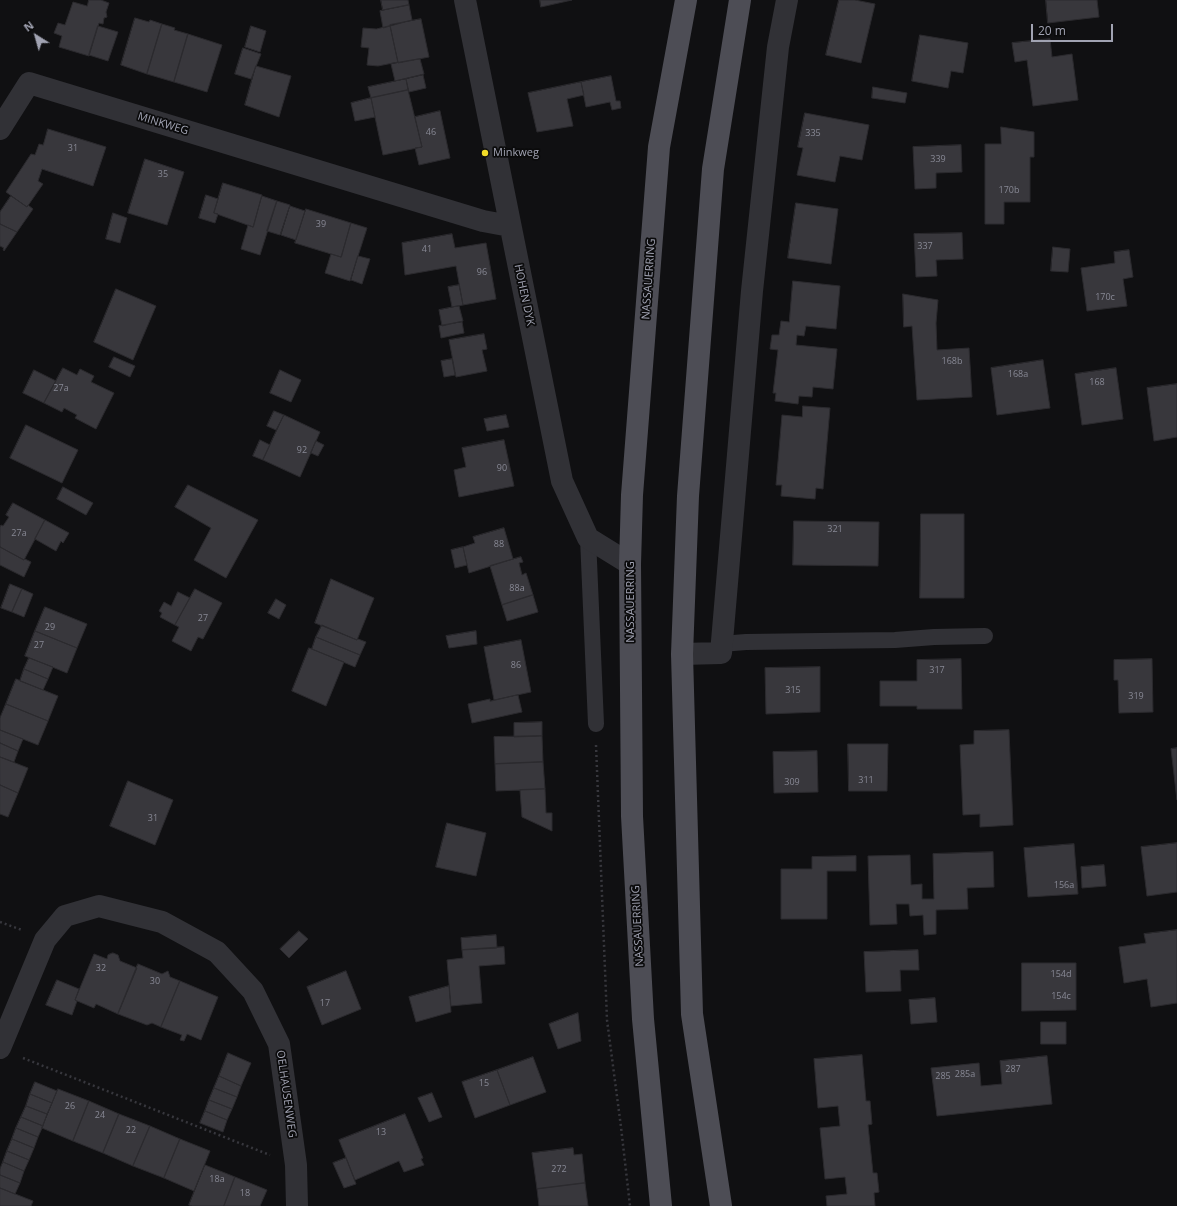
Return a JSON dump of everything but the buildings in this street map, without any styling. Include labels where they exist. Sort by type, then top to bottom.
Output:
[{"type":"main road","name":"NASSAUERRING","points":[[661,1206],[642,1019],[632,816],[630,564],[632,495],[659,147],[686,0]]},
{"type":"main road","points":[[721,1206],[692,1014],[682,654],[688,496],[713,169],[740,0]]},
{"type":"street","name":"HOHEN DYK","points":[[465,0],[562,481],[588,538]]},
{"type":"street","points":[[682,654],[721,648],[752,291],[778,47],[787,0]]},
{"type":"street","name":"MINKWEG","points":[[0,129],[29,84],[483,221],[510,226]]},
{"type":"street","points":[[588,538],[630,564]]},
{"type":"street","name":"OELHAUSENWEG","points":[[0,1048],[45,940],[65,916],[99,906],[162,922],[217,952],[253,991],[279,1044],[296,1165],[297,1206]]},
{"type":"lane","points":[[588,538],[596,724]]},
{"type":"lane","points":[[721,648],[746,642],[895,640],[934,637],[985,636]]},
{"type":"path","points":[[596,724],[607,1020],[630,1206]]},
{"type":"path","points":[[22,1058],[296,1165]]},
{"type":"place","name":"Minkweg","points":[[485,153]]}]
